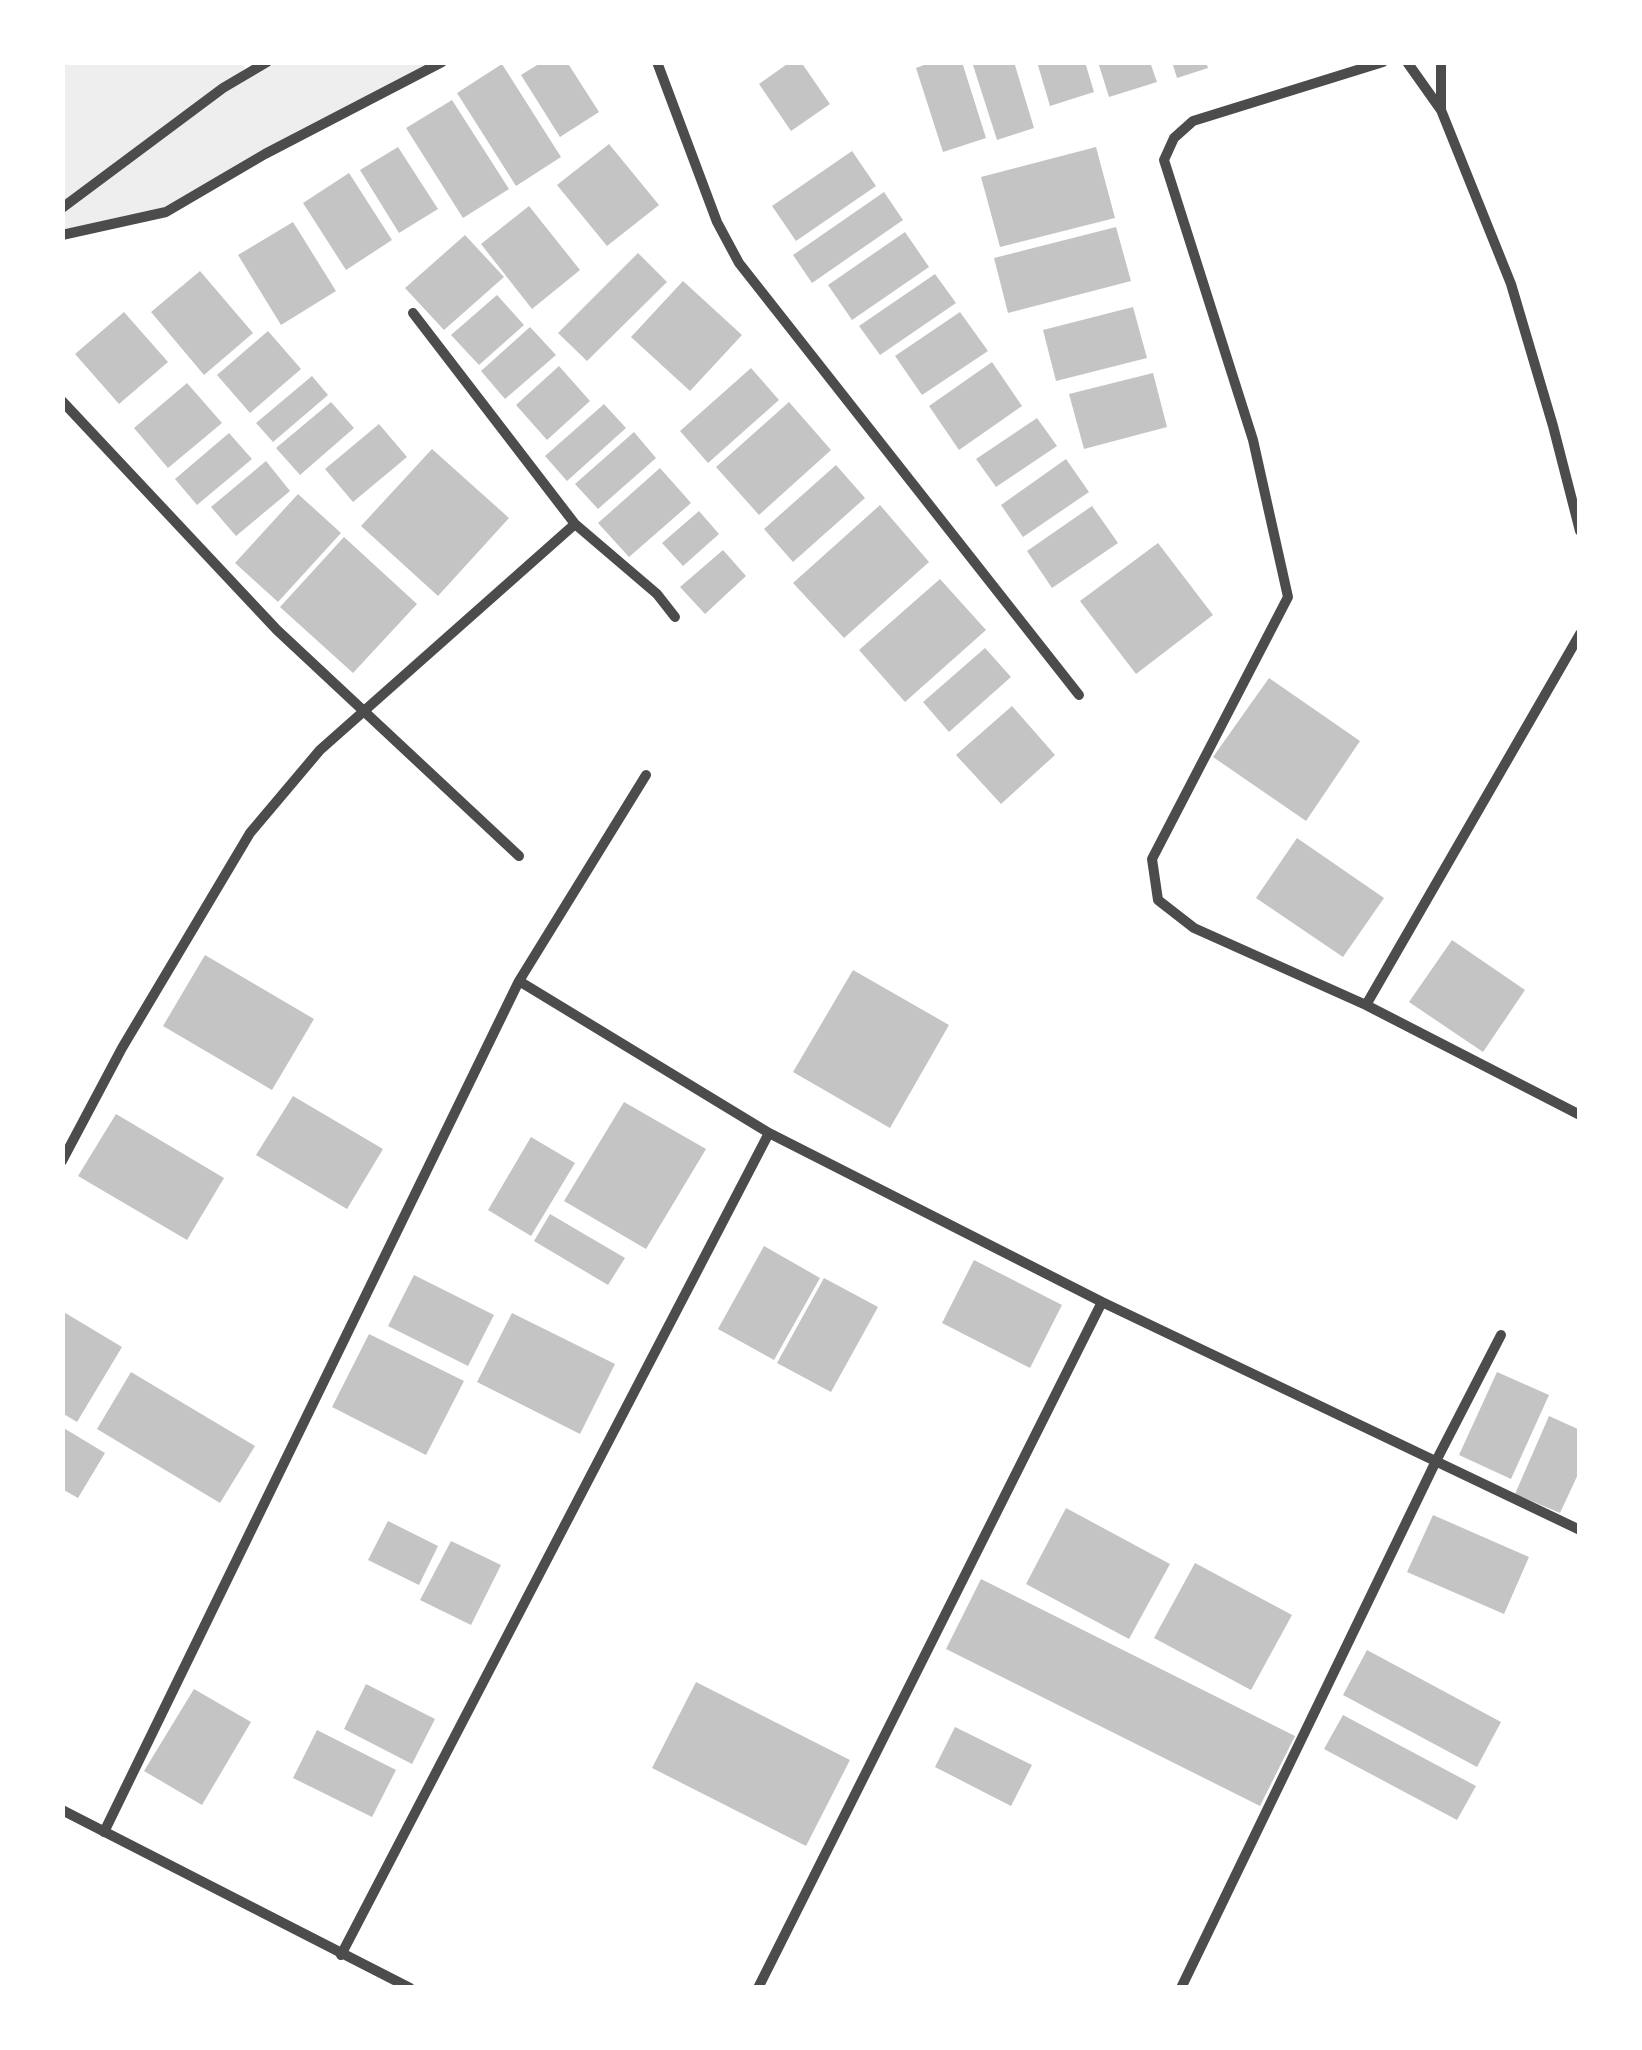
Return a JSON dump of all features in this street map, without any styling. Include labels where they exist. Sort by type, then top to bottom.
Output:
[{"type":"street","points":[[62,208],[223,88],[266,62]]},
{"type":"street","points":[[62,235],[166,212],[265,154],[442,62]]},
{"type":"street","points":[[657,62],[717,222],[740,263],[1080,695]]},
{"type":"street","points":[[1383,62],[1193,122],[1174,138],[1164,160],[1253,440],[1288,597],[1152,859],[1158,900],[1194,928],[1366,1005],[1580,1115]]},
{"type":"street","points":[[1407,62],[1441,110],[1510,284],[1580,531]]},
{"type":"street","points":[[1440,62],[1441,110]]},
{"type":"street","points":[[413,313],[575,524],[657,594],[675,617]]},
{"type":"street","points":[[62,401],[277,630],[519,856]]},
{"type":"street","points":[[62,1161],[122,1048],[250,833],[320,750],[575,524]]},
{"type":"street","points":[[1366,1005],[1580,634]]},
{"type":"street","points":[[104,1832],[519,981],[646,775]]},
{"type":"street","points":[[519,981],[769,1133],[1102,1302],[1580,1530]]},
{"type":"street","points":[[341,1955],[769,1133]]},
{"type":"street","points":[[758,1988],[1102,1302]]},
{"type":"street","points":[[1181,1988],[1501,1335]]},
{"type":"street","points":[[62,1810],[410,1988]]},
{"type":"shaded area","points":[[62,63],[243,63],[245,68],[228,84],[267,63],[441,63],[166,212],[63,235]]},
{"type":"building","points":[[542,62],[567,62],[599,112],[560,137],[521,75]]},
{"type":"building","points":[[790,62],[801,62],[830,104],[791,131],[759,84]]},
{"type":"building","points":[[932,62],[962,62],[986,138],[943,152],[916,68]]},
{"type":"building","points":[[972,62],[1014,62],[1034,128],[997,140]]},
{"type":"building","points":[[1037,62],[1085,62],[1094,92],[1050,106]]},
{"type":"building","points":[[1098,62],[1150,62],[1157,82],[1109,97]]},
{"type":"building","points":[[1172,62],[1206,62],[1208,68],[1177,78]]},
{"type":"building","points":[[502,64],[561,157],[516,186],[457,93]]},
{"type":"building","points":[[452,100],[509,189],[463,218],[406,128]]},
{"type":"building","points":[[609,144],[659,205],[607,246],[557,185]]},
{"type":"building","points":[[398,147],[438,209],[399,233],[360,170]]},
{"type":"building","points":[[1096,147],[1115,218],[1000,247],[981,177]]},
{"type":"building","points":[[852,151],[876,186],[796,241],[772,206]]},
{"type":"building","points":[[349,173],[392,240],[346,270],[303,203]]},
{"type":"building","points":[[884,192],[903,220],[812,283],[793,255]]},
{"type":"building","points":[[529,206],[580,270],[532,309],[481,244]]},
{"type":"building","points":[[293,222],[336,291],[281,325],[238,255]]},
{"type":"building","points":[[1116,227],[1131,281],[1008,313],[994,258]]},
{"type":"building","points":[[905,232],[929,267],[852,320],[828,285]]},
{"type":"building","points":[[465,235],[504,277],[444,330],[405,288]]},
{"type":"building","points":[[638,253],[667,282],[587,361],[558,333]]},
{"type":"building","points":[[200,271],[253,333],[204,375],[151,312]]},
{"type":"building","points":[[935,274],[956,303],[880,355],[859,326]]},
{"type":"building","points":[[683,281],[742,335],[690,391],[631,337]]},
{"type":"building","points":[[497,295],[524,325],[479,365],[451,335]]},
{"type":"building","points":[[1133,307],[1147,358],[1056,381],[1043,330]]},
{"type":"building","points":[[124,312],[168,362],[119,404],[75,354]]},
{"type":"building","points":[[960,312],[988,351],[922,395],[895,356]]},
{"type":"building","points":[[530,327],[556,355],[505,399],[481,371]]},
{"type":"building","points":[[268,331],[301,369],[250,413],[217,375]]},
{"type":"building","points":[[992,362],[1022,406],[959,450],[929,406]]},
{"type":"building","points":[[559,366],[590,401],[547,440],[516,405]]},
{"type":"building","points":[[751,368],[779,400],[708,463],[680,431]]},
{"type":"building","points":[[1153,373],[1167,427],[1084,449],[1069,394]]},
{"type":"building","points":[[312,376],[328,395],[273,442],[256,423]]},
{"type":"building","points":[[187,383],[222,423],[168,468],[134,428]]},
{"type":"building","points":[[331,402],[354,428],[300,475],[276,448]]},
{"type":"building","points":[[789,402],[831,450],[759,515],[716,467]]},
{"type":"building","points":[[604,404],[626,428],[567,481],[545,456]]},
{"type":"building","points":[[1037,418],[1057,446],[996,487],[976,459]]},
{"type":"building","points":[[379,424],[407,457],[353,502],[325,469]]},
{"type":"building","points":[[634,432],[656,458],[598,509],[575,484]]},
{"type":"building","points":[[229,433],[252,459],[197,505],[175,479]]},
{"type":"building","points":[[432,449],[509,518],[438,596],[361,526]]},
{"type":"building","points":[[1066,459],[1089,492],[1023,537],[1001,505]]},
{"type":"building","points":[[266,461],[290,491],[236,536],[211,507]]},
{"type":"building","points":[[836,465],[865,498],[793,562],[764,529]]},
{"type":"building","points":[[660,468],[691,503],[629,557],[598,523]]},
{"type":"building","points":[[298,494],[341,533],[278,602],[235,563]]},
{"type":"building","points":[[880,505],[929,562],[844,638],[793,583]]},
{"type":"building","points":[[1092,506],[1118,543],[1052,588],[1027,551]]},
{"type":"building","points":[[699,511],[719,534],[683,566],[662,543]]},
{"type":"building","points":[[344,537],[417,604],[353,673],[280,607]]},
{"type":"building","points":[[1158,543],[1213,615],[1136,674],[1080,601]]},
{"type":"building","points":[[723,550],[746,576],[705,614],[680,587]]},
{"type":"building","points":[[940,579],[986,630],[905,702],[859,650]]},
{"type":"building","points":[[985,648],[1011,677],[949,732],[923,702]]},
{"type":"building","points":[[1269,678],[1360,741],[1306,821],[1213,757]]},
{"type":"building","points":[[1012,706],[1055,755],[1001,804],[956,755]]},
{"type":"building","points":[[1297,838],[1384,898],[1343,957],[1256,898]]},
{"type":"building","points":[[1452,940],[1525,990],[1483,1052],[1409,1002]]},
{"type":"building","points":[[205,955],[314,1019],[272,1090],[163,1026]]},
{"type":"building","points":[[853,970],[949,1025],[890,1128],[793,1072]]},
{"type":"building","points":[[293,1096],[383,1149],[347,1209],[256,1155]]},
{"type":"building","points":[[624,1102],[706,1149],[646,1249],[564,1201]]},
{"type":"building","points":[[116,1114],[224,1178],[187,1240],[78,1176]]},
{"type":"building","points":[[531,1137],[575,1163],[531,1236],[488,1210]]},
{"type":"building","points":[[550,1214],[625,1258],[608,1285],[534,1241]]},
{"type":"building","points":[[764,1246],[820,1278],[774,1360],[718,1329]]},
{"type":"building","points":[[974,1260],[1062,1305],[1030,1368],[942,1323]]},
{"type":"building","points":[[414,1275],[494,1315],[468,1366],[388,1326]]},
{"type":"building","points":[[824,1278],[878,1307],[831,1392],[777,1363]]},
{"type":"building","points":[[62,1311],[122,1347],[77,1422],[62,1413]]},
{"type":"building","points":[[512,1313],[615,1364],[580,1434],[477,1382]]},
{"type":"building","points":[[369,1334],[464,1381],[426,1455],[332,1407]]},
{"type":"building","points":[[131,1372],[255,1446],[220,1503],[97,1429]]},
{"type":"building","points":[[1497,1372],[1549,1395],[1511,1479],[1459,1455]]},
{"type":"building","points":[[1549,1416],[1580,1430],[1580,1470],[1560,1513],[1515,1494]]},
{"type":"building","points":[[62,1427],[105,1453],[78,1498],[62,1489]]},
{"type":"building","points":[[1066,1508],[1170,1564],[1129,1639],[1026,1584]]},
{"type":"building","points":[[1433,1515],[1529,1557],[1504,1614],[1407,1572]]},
{"type":"building","points":[[388,1521],[438,1546],[419,1585],[368,1560]]},
{"type":"building","points":[[451,1541],[501,1565],[471,1625],[420,1600]]},
{"type":"building","points":[[1195,1563],[1292,1615],[1251,1690],[1154,1638]]},
{"type":"building","points":[[981,1579],[1295,1736],[1260,1806],[946,1649]]},
{"type":"building","points":[[1367,1650],[1501,1722],[1477,1767],[1343,1695]]},
{"type":"building","points":[[696,1682],[850,1760],[806,1846],[652,1768]]},
{"type":"building","points":[[366,1684],[435,1719],[412,1764],[344,1729]]},
{"type":"building","points":[[194,1689],[251,1722],[202,1805],[144,1771]]},
{"type":"building","points":[[1343,1715],[1476,1786],[1457,1820],[1324,1749]]},
{"type":"building","points":[[955,1727],[1032,1765],[1011,1806],[935,1767]]},
{"type":"building","points":[[317,1730],[396,1770],[372,1817],[293,1778]]}]
